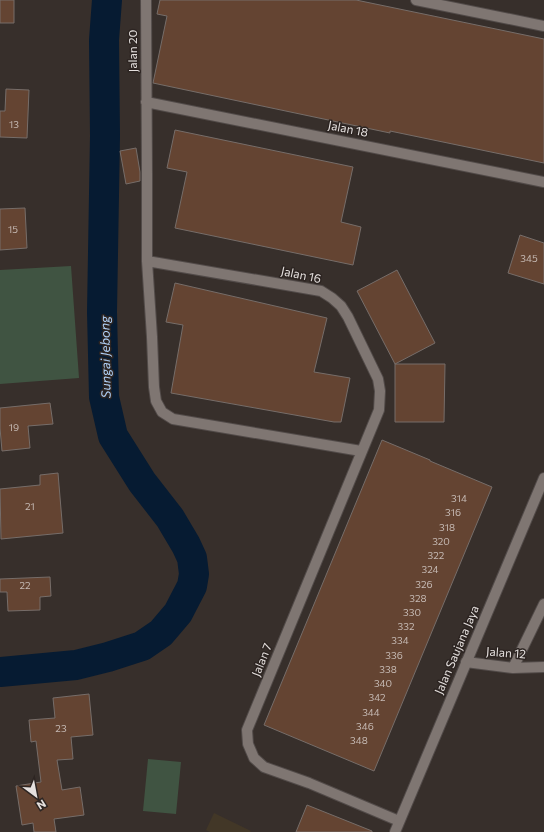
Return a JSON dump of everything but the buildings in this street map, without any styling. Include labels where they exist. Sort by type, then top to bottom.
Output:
[{"type":"street","name":"Jalan 20","points":[[146,0],[148,173],[147,261],[156,401],[162,412],[173,419],[189,423],[361,451]]},
{"type":"street","points":[[416,0],[544,26]]},
{"type":"street","name":"Jalan 18","points":[[146,102],[544,182]]},
{"type":"street","name":"Jalan 16","points":[[147,261],[308,288],[320,291],[332,298],[341,306],[348,317],[378,379],[380,391],[379,410],[373,426]]},
{"type":"street","name":"Jalan 7","points":[[373,426],[361,451],[248,730],[248,744],[254,758],[264,767],[309,783],[399,821]]},
{"type":"street","name":"Jalan Saujana Jaya","points":[[395,832],[544,478]]},
{"type":"street","points":[[512,668],[544,604]]},
{"type":"street","name":"Jalan 12","points":[[466,662],[512,668],[544,667]]},
{"type":"shaded area","points":[[214,813],[251,831],[210,832],[206,830]]},
{"type":"green space","points":[[71,266],[79,378],[0,384],[0,270]]},
{"type":"green space","points":[[148,759],[181,762],[176,814],[143,811]]},
{"type":"waterway","name":"Sungai Jebong","points":[[0,672],[76,665],[142,646],[161,633],[178,613],[192,586],[194,574],[192,558],[186,545],[170,518],[142,482],[113,436],[104,397],[102,312],[105,136],[104,40],[107,0]]}]
